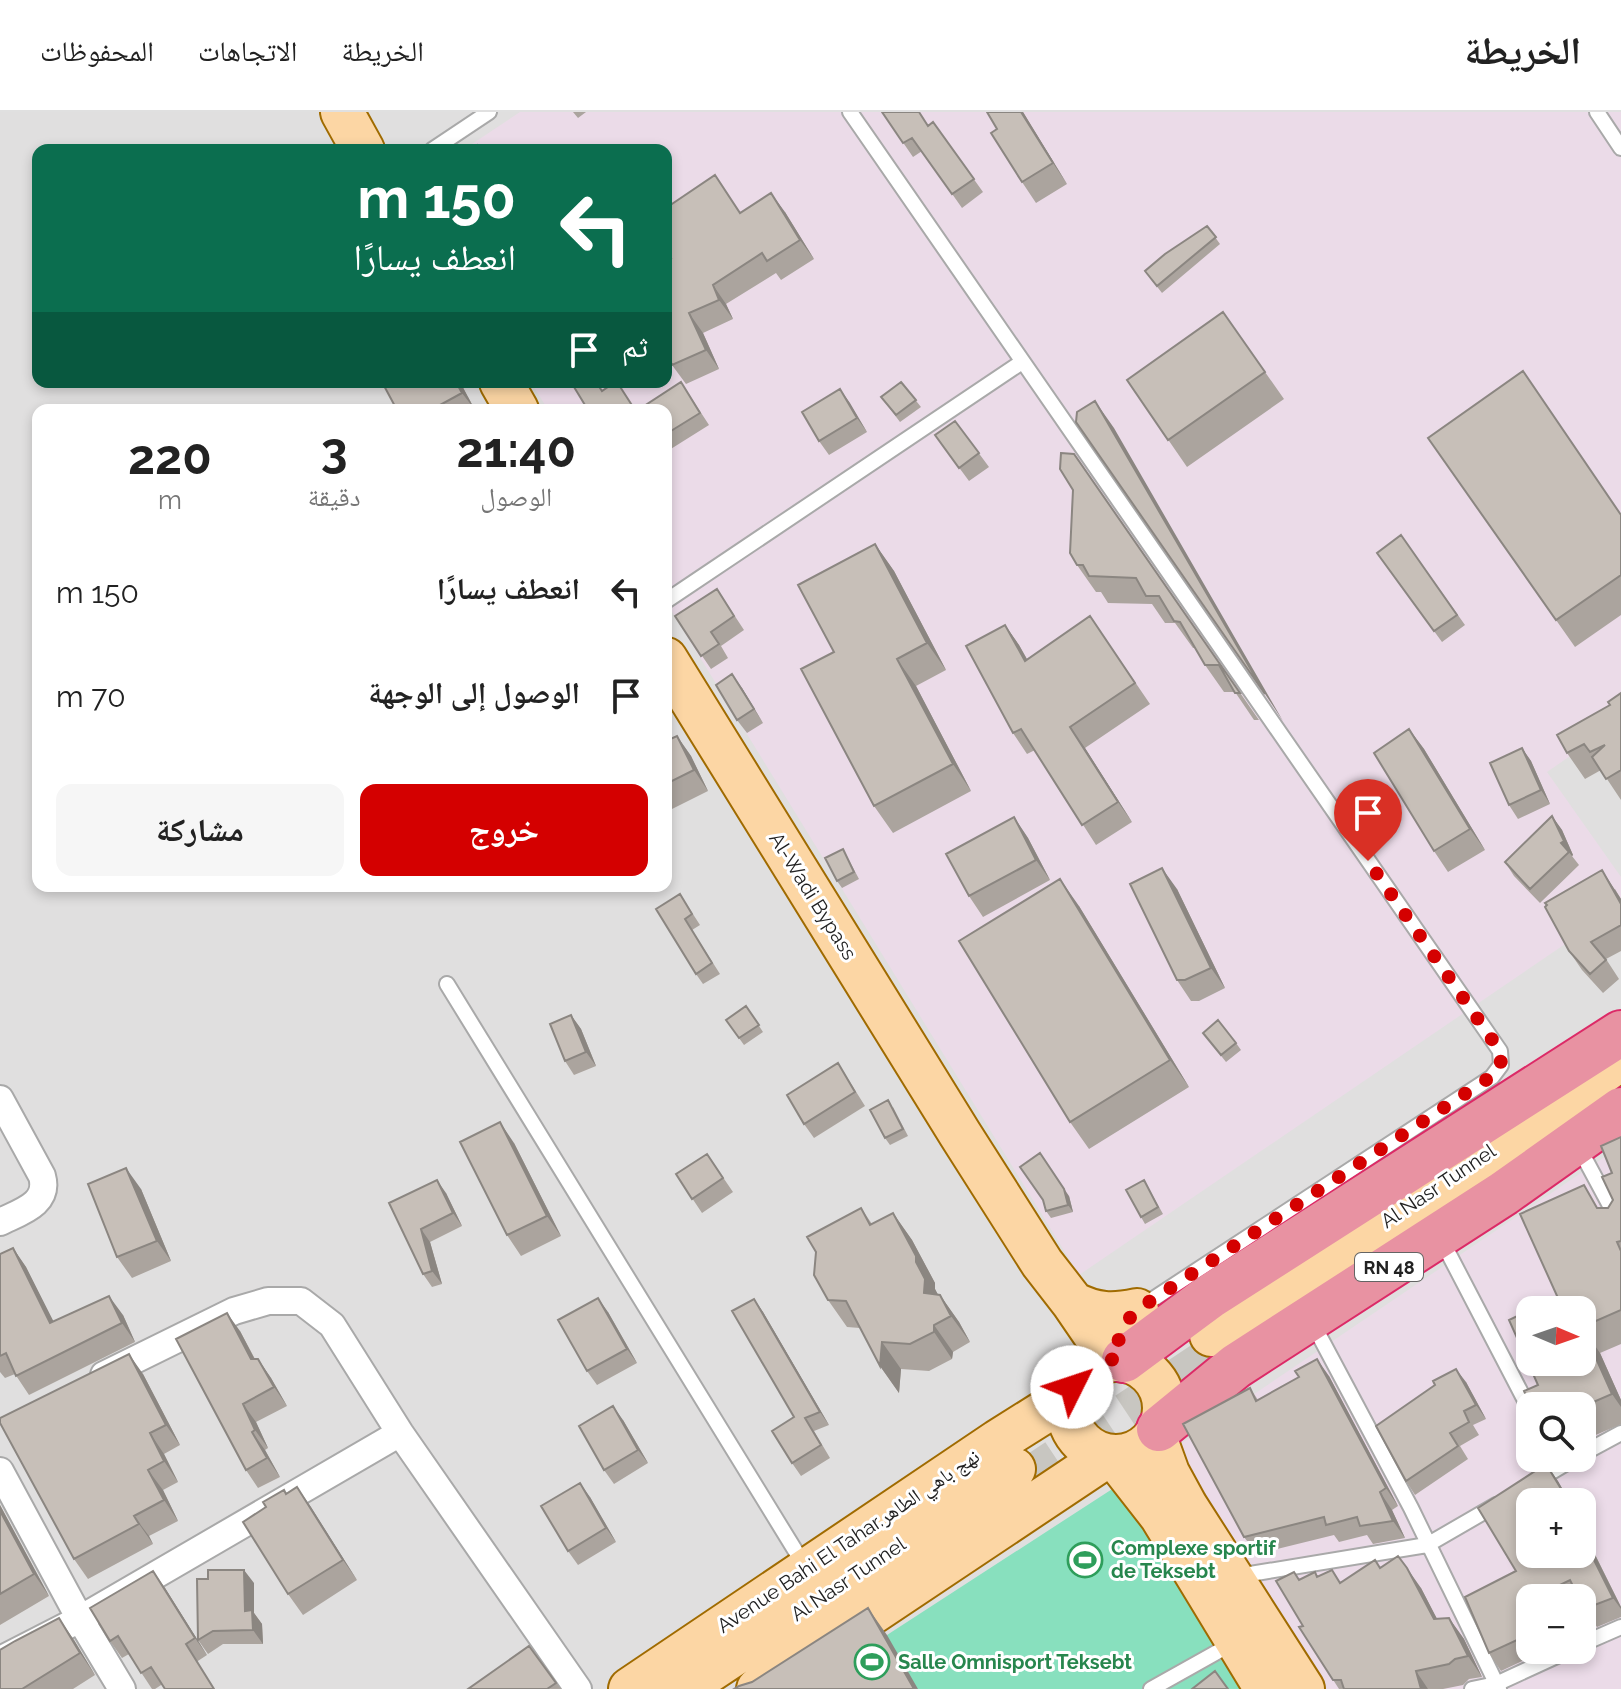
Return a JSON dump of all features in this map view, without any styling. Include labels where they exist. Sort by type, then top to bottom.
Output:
[{"type":"highway","points":[[1109,1355],[1209,1297],[1621,1033]]},
{"type":"highway","name":"RN 48","points":[[1157,1433],[1236,1366],[1504,1193],[1621,1110]]},
{"type":"main road","points":[[342,112],[360,144]]},
{"type":"main road","name":"Al-Wadi Bypass","points":[[672,669],[1042,1263],[1109,1355]]},
{"type":"main road","name":"Al Nasr Tunnel","points":[[1621,1059],[1217,1342],[1621,1085]]},
{"type":"main road","name":"Al-Wadi Bypass","points":[[960,1134],[1050,1312],[1109,1355]]},
{"type":"main road","points":[[1266,1689],[1161,1516],[1111,1456],[1093,1451],[1080,1441],[1072,1428],[1068,1413],[1109,1355],[1136,1364],[1155,1380],[1164,1404],[1157,1433],[1176,1490],[1303,1689]]},
{"type":"main road","name":"Avenue Bahi El Tahar,نهج باهي الطاهر","points":[[630,1689],[998,1441],[1109,1355]]},
{"type":"main road","points":[[758,1689],[1111,1456],[1138,1451],[1157,1433]]},
{"type":"main road","name":"Al Nasr Tunnel","points":[[682,1689],[1018,1476],[709,1689]]},
{"type":"street","points":[[0,1099],[42,1176],[44,1189],[38,1202],[0,1222]]},
{"type":"street","points":[[83,1386],[234,1311],[268,1301],[301,1301],[332,1325],[400,1433],[578,1689]]},
{"type":"street","points":[[0,1660],[80,1619],[400,1433]]},
{"type":"street","points":[[0,1471],[80,1619],[122,1689]]},
{"type":"lane","points":[[441,144],[489,112]]},
{"type":"lane","points":[[850,112],[1496,1044],[1501,1058],[1501,1065],[1492,1077],[1109,1355]]},
{"type":"lane","points":[[1597,112],[1621,148]]},
{"type":"lane","points":[[672,597],[1022,362]]},
{"type":"lane","points":[[447,984],[807,1568]]},
{"type":"lane","points":[[1576,1142],[1621,1226]]},
{"type":"lane","points":[[1439,1235],[1521,1392]]},
{"type":"lane","points":[[1310,1318],[1411,1508],[1497,1686]]},
{"type":"lane","points":[[1596,1446],[1621,1433]]},
{"type":"lane","points":[[1230,1577],[1427,1545],[1513,1494],[1543,1472]]},
{"type":"lane","points":[[1596,1638],[1620,1629]]},
{"type":"lane","points":[[1151,1689],[1236,1641]]},
{"type":"lane","points":[[1472,1689],[1497,1686],[1542,1664]]},
{"type":"shaded area","points":[[0,112],[1621,112],[1621,1689],[0,1689]]},
{"type":"shaded area","points":[[520,112],[1621,112],[1621,721],[1547,772],[1621,877],[1621,906],[1079,1275],[672,612],[672,404],[544,404],[535,388],[672,388],[672,144],[472,144]]},
{"type":"shaded area","points":[[1621,1146],[1621,1689],[1320,1689],[1170,1451]]},
{"type":"green space","name":"Complexe sportif de Teksebt","points":[[1120,1484],[1246,1689],[798,1689],[887,1635]]},
{"type":"building","points":[[882,112],[919,112],[928,126],[933,122],[974,179],[952,194],[912,138],[903,143]]},
{"type":"building","points":[[987,112],[1021,112],[1053,163],[1022,182],[991,133],[997,129]]},
{"type":"building","points":[[715,175],[740,213],[771,193],[800,240],[767,261],[762,253],[713,285],[719,300],[689,313],[706,350],[672,365],[672,204]]},
{"type":"building","points":[[1207,226],[1216,237],[1157,286],[1145,271]]},
{"type":"building","points":[[1223,312],[1265,372],[1168,440],[1127,380]]},
{"type":"building","points":[[1523,371],[1621,515],[1621,575],[1556,620],[1428,438]]},
{"type":"building","points":[[681,382],[700,413],[672,430],[672,404],[647,404]]},
{"type":"building","points":[[901,382],[916,400],[896,415],[881,397]]},
{"type":"building","points":[[385,388],[459,388],[462,393],[442,404],[394,404]]},
{"type":"building","points":[[575,388],[600,388],[602,391],[621,388],[631,404],[584,404]]},
{"type":"building","points":[[840,389],[857,418],[819,441],[802,412]]},
{"type":"building","points":[[1095,401],[1265,694],[1076,422],[1077,412]]},
{"type":"building","points":[[955,421],[979,453],[959,468],[935,435]]},
{"type":"building","points":[[1061,453],[1074,454],[1240,693],[1235,693],[1219,665],[1205,665],[1180,622],[1174,621],[1159,596],[1146,596],[1136,578],[1089,576],[1083,565],[1077,565],[1070,553],[1073,490],[1060,469]]},
{"type":"building","points":[[1401,535],[1457,615],[1434,631],[1377,553]]},
{"type":"building","points":[[875,544],[927,643],[897,659],[953,764],[874,806],[801,669],[834,652],[798,585]]},
{"type":"building","points":[[717,589],[734,616],[711,632],[719,644],[701,656],[675,616]]},
{"type":"building","points":[[1090,616],[1135,683],[1070,727],[1118,802],[1082,825],[1021,729],[1013,733],[966,646],[1005,625],[1025,661]]},
{"type":"building","points":[[732,674],[754,709],[737,720],[716,685]]},
{"type":"building","points":[[1621,693],[1621,770],[1606,779],[1592,757],[1605,745],[1590,752],[1584,744],[1567,753],[1557,735],[1610,705],[1608,702]]},
{"type":"building","points":[[1409,729],[1470,829],[1434,851],[1374,753]]},
{"type":"building","points":[[677,736],[694,770],[672,781],[672,738]]},
{"type":"building","points":[[1522,748],[1541,790],[1509,805],[1490,763]]},
{"type":"building","points":[[1552,816],[1564,841],[1561,843],[1569,852],[1530,889],[1505,862]]},
{"type":"building","points":[[1014,817],[1036,860],[969,896],[946,854]]},
{"type":"building","points":[[843,849],[854,872],[837,881],[825,858]]},
{"type":"building","points":[[1162,868],[1211,968],[1185,980],[1177,980],[1130,884]]},
{"type":"building","points":[[1602,870],[1621,904],[1621,925],[1591,942],[1606,960],[1590,974],[1569,951],[1545,903]]},
{"type":"building","points":[[1060,879],[1170,1060],[1070,1122],[959,941]]},
{"type":"building","points":[[680,894],[692,914],[685,919],[712,963],[696,974],[656,909]]},
{"type":"building","points":[[746,1006],[759,1025],[739,1038],[726,1020]]},
{"type":"building","points":[[571,1015],[586,1052],[565,1061],[550,1024]]},
{"type":"building","points":[[1218,1020],[1236,1043],[1221,1055],[1203,1033]]},
{"type":"building","points":[[838,1063],[855,1092],[804,1124],[787,1095]]},
{"type":"building","points":[[888,1100],[903,1129],[885,1138],[870,1110]]},
{"type":"building","points":[[500,1122],[547,1216],[507,1235],[460,1142]]},
{"type":"building","points":[[1621,1137],[1621,1241],[1617,1242],[1621,1251],[1621,1310],[1596,1321],[1596,1296],[1557,1296],[1520,1214],[1584,1185],[1597,1208],[1608,1208],[1613,1200],[1602,1177],[1612,1173],[1601,1146]]},
{"type":"building","points":[[1040,1153],[1064,1189],[1068,1205],[1046,1211],[1043,1200],[1020,1167]]},
{"type":"building","points":[[707,1154],[723,1178],[692,1199],[676,1174]]},
{"type":"building","points":[[126,1168],[157,1241],[117,1257],[88,1184]]},
{"type":"building","points":[[437,1180],[453,1213],[421,1229],[432,1271],[423,1274],[389,1203]]},
{"type":"building","points":[[1144,1180],[1158,1207],[1141,1217],[1126,1190]]},
{"type":"building","points":[[861,1208],[870,1225],[893,1213],[925,1279],[924,1293],[940,1295],[951,1316],[934,1325],[934,1332],[910,1344],[882,1342],[880,1366],[846,1301],[828,1300],[814,1275],[816,1252],[807,1237]]},
{"type":"building","points":[[13,1248],[50,1323],[109,1296],[122,1323],[16,1376],[6,1353],[0,1356],[0,1254]]},
{"type":"building","points":[[598,1298],[627,1349],[587,1371],[558,1320]]},
{"type":"building","points":[[754,1299],[820,1412],[805,1418],[821,1445],[792,1463],[772,1431],[794,1417],[732,1311]]},
{"type":"building","points":[[227,1313],[251,1359],[258,1359],[274,1387],[243,1404],[255,1430],[252,1432],[267,1458],[246,1470],[176,1339]]},
{"type":"building","points":[[1516,1317],[1516,1336],[1509,1320]]},
{"type":"building","points":[[129,1354],[166,1425],[150,1433],[164,1461],[148,1470],[164,1500],[134,1516],[139,1524],[74,1559],[0,1418]]},
{"type":"building","points":[[1596,1358],[1612,1394],[1596,1401],[1596,1392],[1524,1392],[1538,1385],[1534,1376],[1596,1376]]},
{"type":"building","points":[[1317,1359],[1386,1488],[1380,1492],[1393,1521],[1360,1526],[1357,1517],[1326,1525],[1324,1517],[1244,1537],[1183,1424],[1250,1388],[1256,1401],[1299,1377],[1295,1371]]},
{"type":"building","points":[[1456,1369],[1476,1405],[1464,1411],[1469,1422],[1450,1433],[1458,1446],[1406,1481],[1376,1426],[1435,1385],[1433,1381]]},
{"type":"building","points":[[613,1406],[638,1450],[604,1470],[579,1426]]},
{"type":"building","points":[[1534,1472],[1551,1472],[1561,1488],[1516,1488],[1516,1568],[1596,1568],[1596,1564],[1613,1598],[1596,1604],[1596,1584],[1572,1584],[1570,1580],[1562,1584],[1516,1584],[1516,1640],[1489,1653],[1465,1597],[1516,1571],[1478,1508]]},
{"type":"building","points":[[580,1483],[606,1528],[568,1551],[541,1506]]},
{"type":"building","points":[[297,1487],[343,1560],[288,1594],[243,1522],[266,1507],[263,1502],[284,1490],[286,1494]]},
{"type":"building","points":[[0,1511],[34,1574],[0,1594]]},
{"type":"building","points":[[1398,1556],[1434,1619],[1449,1618],[1468,1656],[1449,1664],[1416,1671],[1421,1689],[1344,1689],[1341,1680],[1333,1680],[1299,1627],[1303,1626],[1276,1581],[1294,1572],[1299,1580],[1315,1572],[1317,1577],[1332,1570],[1340,1583],[1375,1560],[1380,1568]]},
{"type":"building","points":[[208,1570],[244,1570],[245,1611],[252,1610],[253,1630],[213,1631],[198,1640],[197,1579],[208,1579]]},
{"type":"building","points":[[153,1571],[195,1638],[186,1644],[214,1689],[165,1689],[151,1667],[141,1673],[118,1636],[110,1641],[90,1608]]},
{"type":"building","points":[[868,1608],[914,1689],[734,1689],[752,1682]]},
{"type":"building","points":[[59,1618],[80,1653],[22,1689],[0,1689],[0,1650]]},
{"type":"building","points":[[529,1646],[556,1683],[547,1689],[468,1689]]},
{"type":"building","points":[[1215,1671],[1228,1689],[1192,1689]]},
{"type":"tunnel","points":[[1022,1483],[1222,1350]]},
{"type":"place","name":"Complexe sportif de Teksebt","points":[[1085,1560]]},
{"type":"place","name":"Salle Omnisport Teksebt","points":[[872,1662]]},
{"type":"route","points":[[1072,1387],[1093,1365],[1118,1359],[1121,1331],[1127,1319],[1137,1310],[1498,1072],[1500,1051],[1368,861]]}]
